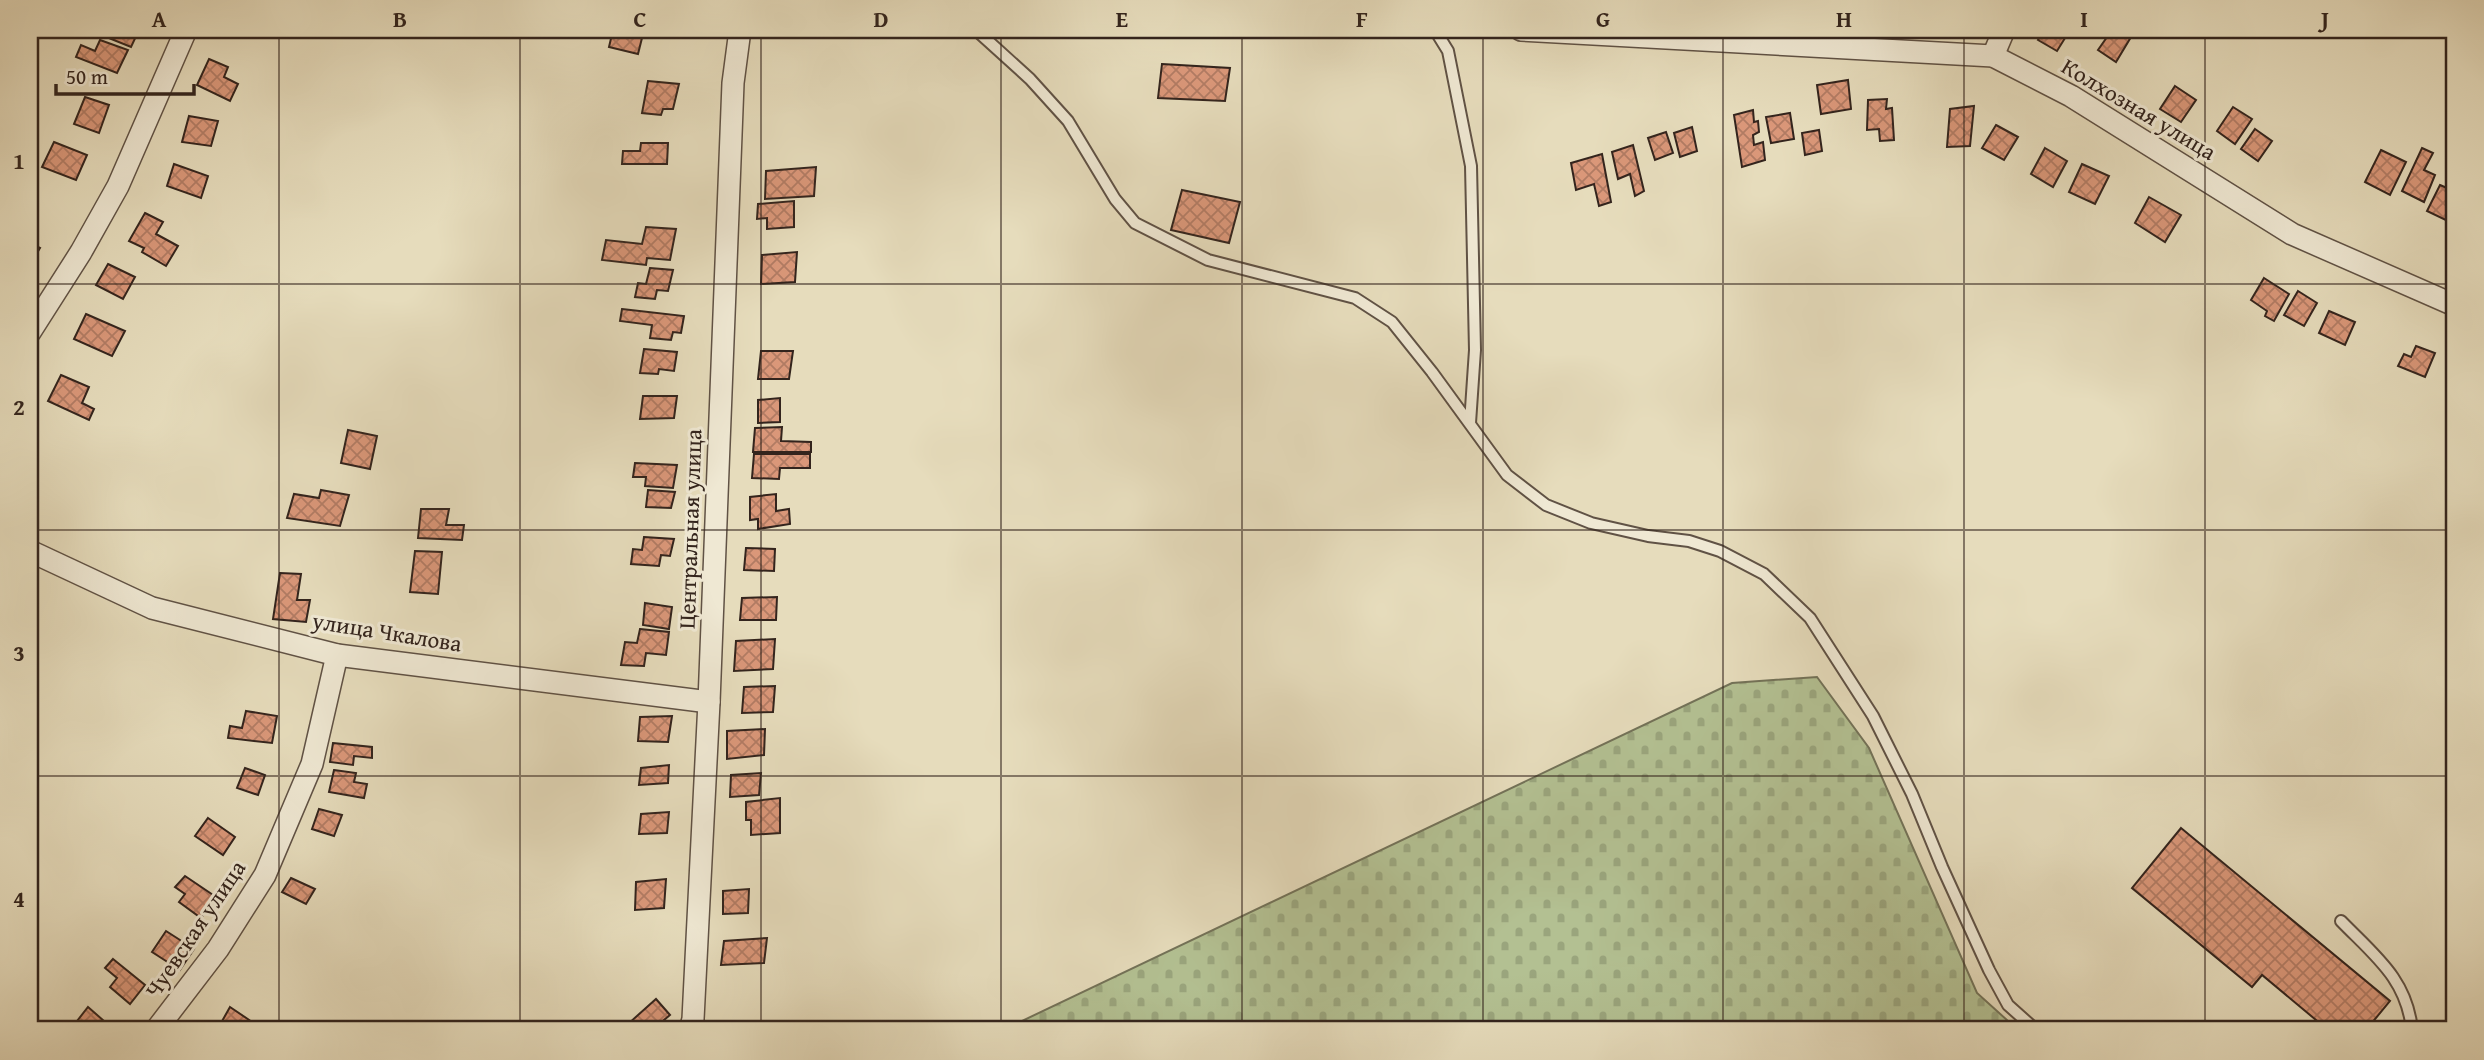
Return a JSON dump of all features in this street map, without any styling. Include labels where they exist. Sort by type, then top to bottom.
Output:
[{"type":"street","points":[[30,332],[81,252],[118,186],[186,30]]},
{"type":"street","name":"Центральная улица","points":[[690,1030],[693,1019],[709,702],[733,83],[740,30]]},
{"type":"street","name":"Колхозная улица","points":[[1521,30],[1993,56],[2071,96],[2292,234],[2454,304]]},
{"type":"street","points":[[1993,56],[2004,30]]},
{"type":"street","name":"улица Чкалова","points":[[30,551],[152,608],[337,654],[709,702]]},
{"type":"street","name":"Чуевская улица","points":[[156,1030],[218,949],[265,875],[312,764],[337,654]]},
{"type":"lane","points":[[976,30],[1030,79],[1068,121],[1115,199],[1135,223],[1208,260],[1354,298],[1392,322],[1507,475],[1546,505],[1591,523],[1648,536],[1689,541],[1720,551],[1764,574],[1810,618],[1873,716],[1912,794],[1941,867],[2001,993],[2008,1005],[2036,1030]]},
{"type":"lane","points":[[1435,30],[1448,51],[1471,166],[1475,350],[1470,423]]},
{"type":"lane","points":[[2341,922],[2393,975],[2410,1011],[2412,1030]]},
{"type":"green space","points":[[1817,677],[1869,748],[1977,993],[2018,1030],[1003,1030],[1732,683]]},
{"type":"building","points":[[89,30],[139,30],[131,47]]},
{"type":"building","points":[[613,30],[644,30],[638,54],[609,47]]},
{"type":"building","points":[[2044,30],[2070,30],[2057,51],[2038,40]]},
{"type":"building","points":[[2112,30],[2120,30],[2131,37],[2116,62],[2098,50]]},
{"type":"building","points":[[100,40],[128,50],[117,73],[76,57],[81,45],[95,51]]},
{"type":"building","points":[[209,59],[228,67],[224,77],[238,84],[230,101],[197,85]]},
{"type":"building","points":[[1162,64],[1230,68],[1225,101],[1158,98]]},
{"type":"building","points":[[1848,80],[1851,109],[1821,114],[1817,85]]},
{"type":"building","points":[[648,81],[679,84],[673,109],[663,109],[661,115],[642,113]]},
{"type":"building","points":[[2175,86],[2196,100],[2181,122],[2160,109]]},
{"type":"building","points":[[85,97],[109,105],[99,133],[74,124]]},
{"type":"building","points":[[1887,99],[1886,109],[1892,108],[1894,140],[1880,141],[1879,129],[1867,130],[1868,100]]},
{"type":"building","points":[[1974,106],[1970,146],[1947,147],[1950,109]]},
{"type":"building","points":[[2233,107],[2252,119],[2235,144],[2217,131]]},
{"type":"building","points":[[1753,110],[1754,122],[1758,121],[1759,132],[1753,135],[1754,145],[1763,142],[1765,160],[1742,167],[1734,115]]},
{"type":"building","points":[[1790,113],[1794,139],[1771,143],[1766,117]]},
{"type":"building","points":[[189,116],[218,121],[211,146],[182,142]]},
{"type":"building","points":[[1996,125],[2018,137],[2004,160],[1982,148]]},
{"type":"building","points":[[1692,127],[1697,151],[1680,157],[1674,133]]},
{"type":"building","points":[[2255,129],[2272,141],[2258,161],[2241,149]]},
{"type":"building","points":[[1819,130],[1822,151],[1805,155],[1802,133]]},
{"type":"building","points":[[1666,132],[1673,153],[1655,160],[1648,138]]},
{"type":"building","points":[[54,142],[87,155],[76,180],[42,167]]},
{"type":"building","points":[[641,143],[668,143],[667,164],[622,164],[623,151],[640,151]]},
{"type":"building","points":[[1633,145],[1644,191],[1635,196],[1630,174],[1618,179],[1612,152]]},
{"type":"building","points":[[2045,148],[2067,161],[2053,187],[2031,174]]},
{"type":"building","points":[[2422,148],[2433,153],[2424,170],[2435,175],[2424,202],[2402,191]]},
{"type":"building","points":[[2381,150],[2406,162],[2390,195],[2365,182]]},
{"type":"building","points":[[1602,154],[1611,202],[1599,206],[1594,184],[1576,190],[1571,163]]},
{"type":"building","points":[[174,164],[208,176],[201,198],[167,186]]},
{"type":"building","points":[[2082,164],[2109,176],[2095,204],[2069,192]]},
{"type":"building","points":[[816,167],[814,196],[765,199],[766,171]]},
{"type":"building","points":[[2440,185],[2454,191],[2454,224],[2427,211]]},
{"type":"building","points":[[1182,190],[1240,202],[1229,243],[1171,230]]},
{"type":"building","points":[[2149,197],[2181,215],[2165,242],[2135,223]]},
{"type":"building","points":[[794,201],[794,227],[767,229],[767,218],[757,219],[758,204]]},
{"type":"building","points":[[145,213],[163,222],[156,234],[178,246],[166,266],[142,252],[144,248],[129,241]]},
{"type":"building","points":[[646,227],[676,229],[670,260],[647,258],[646,265],[602,260],[606,240],[642,244]]},
{"type":"building","points":[[30,243],[40,248],[30,265]]},
{"type":"building","points":[[797,252],[795,282],[761,284],[762,255]]},
{"type":"building","points":[[108,264],[135,277],[123,299],[96,285]]},
{"type":"building","points":[[650,268],[673,270],[668,291],[657,290],[655,299],[635,297],[638,283],[646,284]]},
{"type":"building","points":[[2264,278],[2289,294],[2274,321],[2265,316],[2267,311],[2251,300]]},
{"type":"building","points":[[2298,291],[2317,303],[2304,326],[2284,315]]},
{"type":"building","points":[[622,309],[684,316],[681,333],[673,332],[671,340],[650,338],[652,325],[620,321]]},
{"type":"building","points":[[2329,311],[2355,322],[2345,345],[2319,333]]},
{"type":"building","points":[[86,314],[125,331],[112,356],[74,339]]},
{"type":"building","points":[[2416,346],[2435,353],[2425,377],[2398,366],[2404,354],[2411,357]]},
{"type":"building","points":[[644,349],[677,352],[674,371],[659,369],[658,374],[640,373]]},
{"type":"building","points":[[761,351],[793,351],[789,379],[758,379]]},
{"type":"building","points":[[61,375],[89,387],[82,403],[94,409],[89,420],[48,401]]},
{"type":"building","points":[[643,396],[677,396],[674,418],[640,419]]},
{"type":"building","points":[[780,398],[780,422],[758,423],[758,400]]},
{"type":"building","points":[[782,427],[781,441],[811,442],[811,452],[753,452],[755,428]]},
{"type":"building","points":[[348,430],[377,436],[370,469],[341,463]]},
{"type":"building","points":[[754,454],[810,454],[810,468],[780,468],[779,479],[752,478]]},
{"type":"building","points":[[635,463],[677,465],[673,488],[645,486],[646,477],[633,477]]},
{"type":"building","points":[[321,490],[349,495],[340,526],[287,518],[294,494],[319,498]]},
{"type":"building","points":[[648,490],[675,492],[671,508],[646,507]]},
{"type":"building","points":[[776,494],[776,511],[789,509],[790,524],[758,529],[758,519],[750,520],[750,497]]},
{"type":"building","points":[[421,509],[449,509],[446,525],[464,525],[462,540],[418,538]]},
{"type":"building","points":[[644,537],[674,539],[670,556],[661,555],[659,566],[631,564],[633,549],[642,550]]},
{"type":"building","points":[[746,548],[775,549],[774,571],[744,570]]},
{"type":"building","points":[[415,551],[442,552],[438,594],[410,592]]},
{"type":"building","points":[[280,573],[301,574],[297,600],[310,600],[306,622],[273,619]]},
{"type":"building","points":[[777,597],[776,620],[740,620],[742,598]]},
{"type":"building","points":[[645,603],[672,607],[669,629],[643,625]]},
{"type":"building","points":[[640,629],[669,632],[666,655],[646,653],[644,666],[621,665],[625,642],[637,643]]},
{"type":"building","points":[[775,639],[773,669],[734,671],[736,641]]},
{"type":"building","points":[[775,686],[773,712],[742,713],[744,687]]},
{"type":"building","points":[[246,711],[277,716],[272,743],[228,738],[230,726],[242,728]]},
{"type":"building","points":[[672,716],[668,742],[638,741],[640,717]]},
{"type":"building","points":[[765,729],[764,755],[727,759],[727,731]]},
{"type":"building","points":[[333,743],[372,747],[372,758],[354,756],[353,765],[330,762]]},
{"type":"building","points":[[669,765],[668,783],[639,785],[641,768]]},
{"type":"building","points":[[245,768],[265,775],[258,795],[237,788]]},
{"type":"building","points":[[334,770],[356,773],[354,782],[367,784],[364,798],[329,792]]},
{"type":"building","points":[[761,773],[759,795],[730,797],[731,775]]},
{"type":"building","points":[[780,798],[780,833],[751,835],[751,820],[746,820],[746,802]]},
{"type":"building","points":[[319,809],[342,815],[334,836],[312,829]]},
{"type":"building","points":[[669,812],[667,833],[639,834],[641,814]]},
{"type":"building","points":[[208,818],[235,837],[223,855],[195,836]]},
{"type":"building","points":[[2181,828],[2390,1001],[2366,1030],[2328,1030],[2262,975],[2252,987],[2132,888]]},
{"type":"building","points":[[185,876],[216,897],[201,918],[179,902],[185,894],[175,887]]},
{"type":"building","points":[[291,878],[315,889],[306,904],[282,892]]},
{"type":"building","points":[[666,879],[664,908],[635,910],[636,882]]},
{"type":"building","points":[[749,889],[748,913],[723,914],[723,891]]},
{"type":"building","points":[[166,931],[194,949],[180,970],[152,952]]},
{"type":"building","points":[[767,938],[764,963],[721,965],[724,941]]},
{"type":"building","points":[[113,959],[145,985],[130,1004],[110,987],[117,978],[105,968]]},
{"type":"building","points":[[656,999],[670,1015],[652,1030],[633,1030],[628,1024]]},
{"type":"building","points":[[88,1007],[112,1028],[70,1030]]},
{"type":"building","points":[[230,1007],[261,1028],[260,1030],[232,1030],[221,1023]]}]
